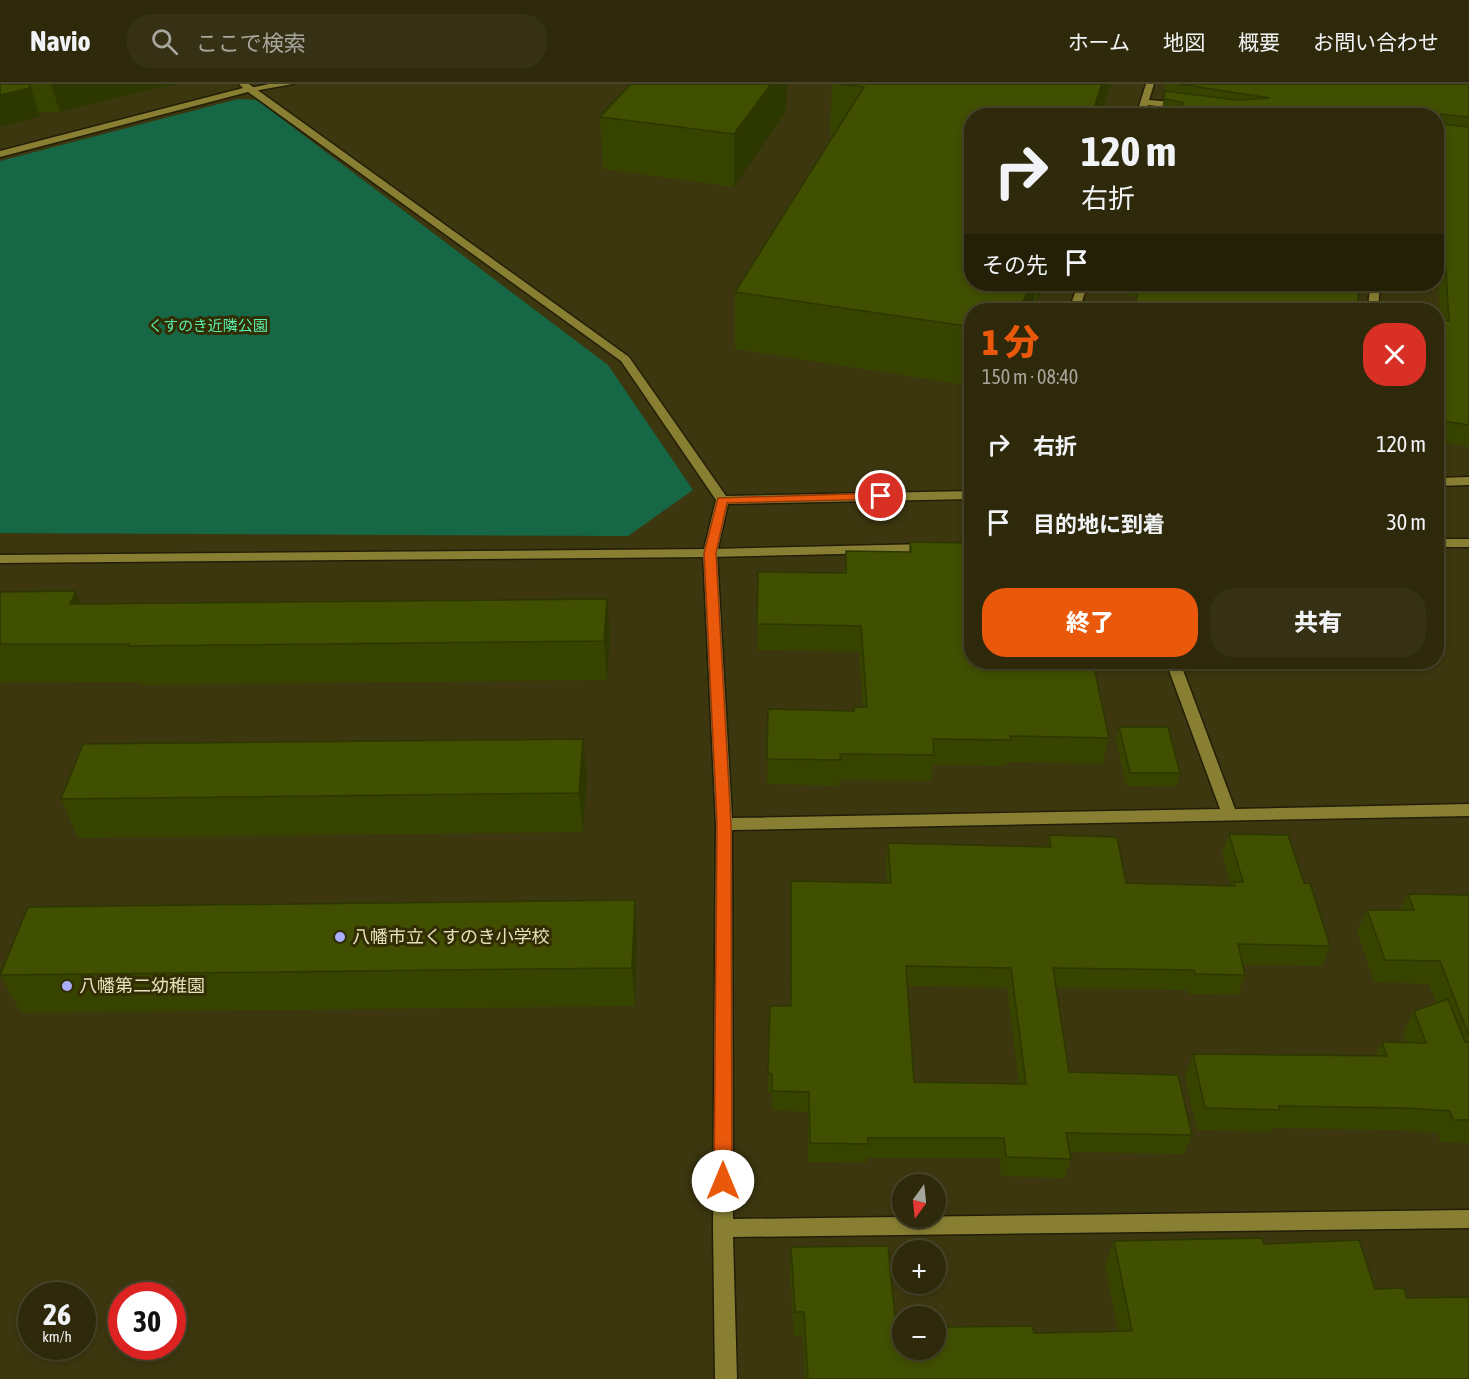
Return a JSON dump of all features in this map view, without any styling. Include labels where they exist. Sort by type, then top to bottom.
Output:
[{"type":"street","points":[[0,154],[246,86],[289,84]]},
{"type":"street","points":[[1143,108],[1150,84]]},
{"type":"street","points":[[246,86],[625,359],[722,500],[710,553],[724,824],[723,1228],[726,1379]]},
{"type":"street","points":[[1145,102],[1190,107]]},
{"type":"street","points":[[1444,482],[1469,482]]},
{"type":"street","points":[[722,500],[964,495]]},
{"type":"street","points":[[1444,543],[1469,543]]},
{"type":"street","points":[[0,559],[710,553],[964,547]]},
{"type":"street","points":[[1176,669],[1230,815]]},
{"type":"street","points":[[724,824],[1469,810]]},
{"type":"street","points":[[723,1228],[1469,1219]]},
{"type":"green space","name":"くすのき近隣公園","points":[[238,99],[257,100],[608,365],[693,490],[628,536],[0,533],[0,161]]},
{"type":"building","points":[[0,84],[29,84],[30,88],[0,95]]},
{"type":"building","points":[[631,84],[771,84],[734,134],[600,117]]},
{"type":"building","points":[[837,84],[1102,84],[1094,108],[964,108],[964,291],[1027,291],[1023,303],[964,303],[964,326],[735,292],[864,87]]},
{"type":"building","points":[[1179,84],[1469,84],[1469,117],[1444,114],[1444,108],[1182,108],[1183,102],[1164,99],[1165,91],[1237,100],[1270,98]]},
{"type":"building","points":[[1444,124],[1469,127],[1469,425],[1444,421],[1444,320],[1449,321],[1444,239]]},
{"type":"building","points":[[1138,291],[1358,291],[1358,303],[1136,303]]},
{"type":"building","points":[[910,542],[964,543],[964,669],[1094,669],[1109,738],[1010,736],[1011,740],[933,739],[934,755],[840,754],[841,760],[767,759],[768,709],[854,711],[854,707],[867,707],[861,626],[757,624],[758,572],[846,573],[846,551],[911,552]]},
{"type":"building","points":[[76,591],[70,604],[607,599],[604,641],[128,646],[129,644],[0,644],[0,592]]},
{"type":"building","points":[[1119,727],[1168,727],[1180,773],[1130,773]]},
{"type":"building","points":[[583,739],[579,793],[61,799],[83,744]]},
{"type":"building","points":[[1229,834],[1288,835],[1304,883],[1310,883],[1330,946],[1238,944],[1245,975],[1195,974],[1194,970],[1053,968],[1069,1072],[1178,1075],[1192,1135],[1066,1133],[1071,1159],[1006,1157],[1004,1138],[868,1138],[868,1144],[810,1143],[809,1092],[772,1091],[772,1074],[768,1073],[770,1006],[791,1006],[791,881],[891,883],[888,843],[1051,847],[1049,835],[1117,837],[1126,883],[1235,886],[1234,882],[1243,882]],"holes":[[[906,966],[1011,968],[1026,1084],[914,1082]]]},
{"type":"building","points":[[1408,894],[1469,895],[1469,1036],[1440,961],[1385,960],[1367,910],[1414,910]]},
{"type":"building","points":[[635,900],[632,968],[0,975],[28,907]]},
{"type":"building","points":[[1448,999],[1465,1042],[1469,1042],[1469,1120],[1453,1120],[1450,1111],[1405,1108],[1279,1106],[1280,1110],[1205,1108],[1193,1054],[1387,1056],[1382,1042],[1426,1043],[1414,1011]]},
{"type":"building","points":[[1262,1238],[1264,1244],[1359,1240],[1375,1289],[1404,1288],[1407,1298],[1469,1297],[1469,1379],[808,1379],[804,1312],[795,1312],[791,1247],[888,1246],[894,1306],[892,1306],[892,1360],[946,1360],[946,1327],[1032,1326],[1034,1333],[1132,1331],[1114,1241]]},
{"type":"place","name":"八幡市立くすのき小学校","points":[[340,937]]},
{"type":"place","name":"八幡第二幼稚園","points":[[67,986]]},
{"type":"route","points":[[723,1181],[724,824],[710,553],[722,500],[881,496]]}]
